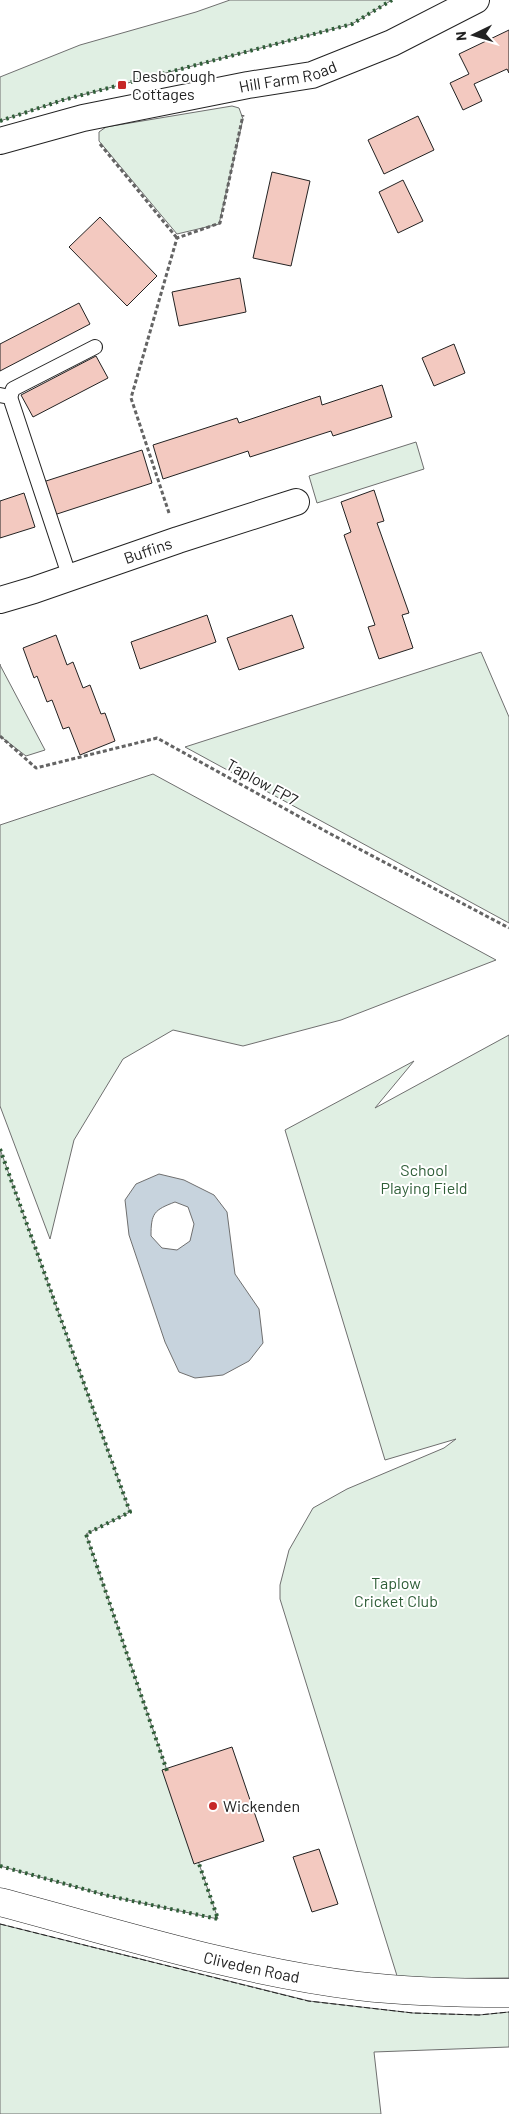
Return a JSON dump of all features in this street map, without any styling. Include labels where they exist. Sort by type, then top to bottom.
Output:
[{"type":"street","name":"Hill Farm Road","points":[[0,141],[83,118],[248,85],[312,75],[392,43],[476,0]]},
{"type":"street","name":"Buffins","points":[[0,600],[296,502]]},
{"type":"street","name":"Cliveden Road","points":[[0,1902],[185,1950],[307,1978],[357,1986],[411,1991],[509,1994]]},
{"type":"lane","points":[[70,578],[5,396],[13,388],[95,347]]},
{"type":"path","points":[[177,238],[220,223],[240,134],[248,85]]},
{"type":"path","points":[[83,118],[101,146],[177,238]]},
{"type":"path","points":[[177,238],[131,398],[178,540]]},
{"type":"path","name":"Taplow FP7","points":[[0,736],[36,768],[157,738],[327,832],[509,928]]},
{"type":"green space","points":[[230,0],[392,0],[352,24],[63,100],[0,121],[0,77],[80,45],[196,12]]},
{"type":"green space","points":[[232,106],[239,108],[243,119],[219,224],[177,234],[99,141],[99,132],[106,127]]},
{"type":"green space","points":[[416,442],[424,469],[317,503],[309,476]]},
{"type":"green space","points":[[481,652],[509,717],[509,923],[185,747]]},
{"type":"green space","points":[[0,665],[45,750],[26,756],[0,736]]},
{"type":"green space","points":[[153,774],[496,960],[341,1020],[243,1046],[173,1030],[123,1059],[74,1140],[50,1239],[0,1106],[0,825]]},
{"type":"green space","points":[[509,1035],[509,1978],[398,1979],[280,1599],[280,1585],[289,1550],[313,1508],[347,1489],[444,1448],[456,1439],[385,1460],[285,1130],[414,1061],[375,1108]]},
{"type":"green space","points":[[0,1149],[130,1512],[86,1534],[218,1919],[109,1896],[0,1866]]},
{"type":"green space","points":[[0,1924],[309,2001],[413,2013],[479,2015],[509,2012],[509,2047],[374,2052],[381,2114],[0,2114]]},
{"type":"shaded area","points":[[159,1174],[184,1180],[214,1195],[227,1212],[235,1274],[259,1309],[263,1343],[249,1361],[223,1375],[195,1378],[179,1372],[165,1342],[129,1235],[125,1200],[136,1184]],"holes":[[[175,1202],[188,1207],[194,1224],[190,1241],[177,1250],[162,1248],[151,1236],[155,1213],[162,1207]]]},
{"type":"building","points":[[509,30],[509,73],[507,69],[474,84],[482,101],[463,110],[450,83],[469,74],[459,54]]},
{"type":"building","points":[[418,116],[434,150],[384,174],[368,140]]},
{"type":"building","points":[[272,172],[310,181],[291,266],[253,258]]},
{"type":"building","points":[[403,180],[423,221],[398,233],[379,192]]},
{"type":"building","points":[[100,217],[157,276],[127,306],[69,247]]},
{"type":"building","points":[[240,278],[246,312],[179,326],[172,292]]},
{"type":"building","points":[[79,303],[90,324],[0,371],[0,344]]},
{"type":"building","points":[[454,344],[465,373],[434,386],[422,358]]},
{"type":"building","points":[[96,356],[108,378],[33,417],[21,395]]},
{"type":"building","points":[[382,385],[392,417],[333,436],[331,431],[250,457],[248,451],[163,479],[153,445],[237,418],[239,423],[320,396],[322,405]]},
{"type":"building","points":[[142,450],[152,483],[54,515],[43,482]]},
{"type":"building","points":[[374,490],[384,521],[377,523],[409,613],[402,615],[413,648],[379,659],[368,627],[375,625],[344,535],[351,532],[341,502]]},
{"type":"building","points":[[24,493],[35,527],[0,538],[0,501]]},
{"type":"building","points":[[207,615],[216,642],[140,669],[131,642]]},
{"type":"building","points":[[292,615],[304,648],[239,670],[227,638]]},
{"type":"building","points":[[56,635],[67,665],[73,662],[83,688],[90,685],[101,714],[105,713],[115,741],[80,755],[69,727],[63,729],[52,700],[47,702],[37,676],[34,678],[23,648]]},
{"type":"building","name":"Wickenden","points":[[232,1747],[264,1841],[194,1864],[162,1770]]},
{"type":"building","points":[[319,1849],[338,1904],[312,1912],[293,1857]]},
{"type":"hedge","points":[[0,121],[63,100],[352,24],[392,0]]},
{"type":"hedge","points":[[0,1149],[130,1512],[86,1534],[167,1771]]},
{"type":"hedge","points":[[0,1866],[109,1896],[218,1919],[198,1861]]},
{"type":"fence","points":[[0,1924],[308,2001],[413,2013],[479,2015],[509,2012]]},
{"type":"place","name":"Desborough Cottages","points":[[122,85]]},
{"type":"place","name":"Wickenden","points":[[213,1806]]},
{"type":"park label","name":"School Playing Field","points":[[424,1179]]},
{"type":"park label","name":"Taplow Cricket Club","points":[[396,1592]]}]
